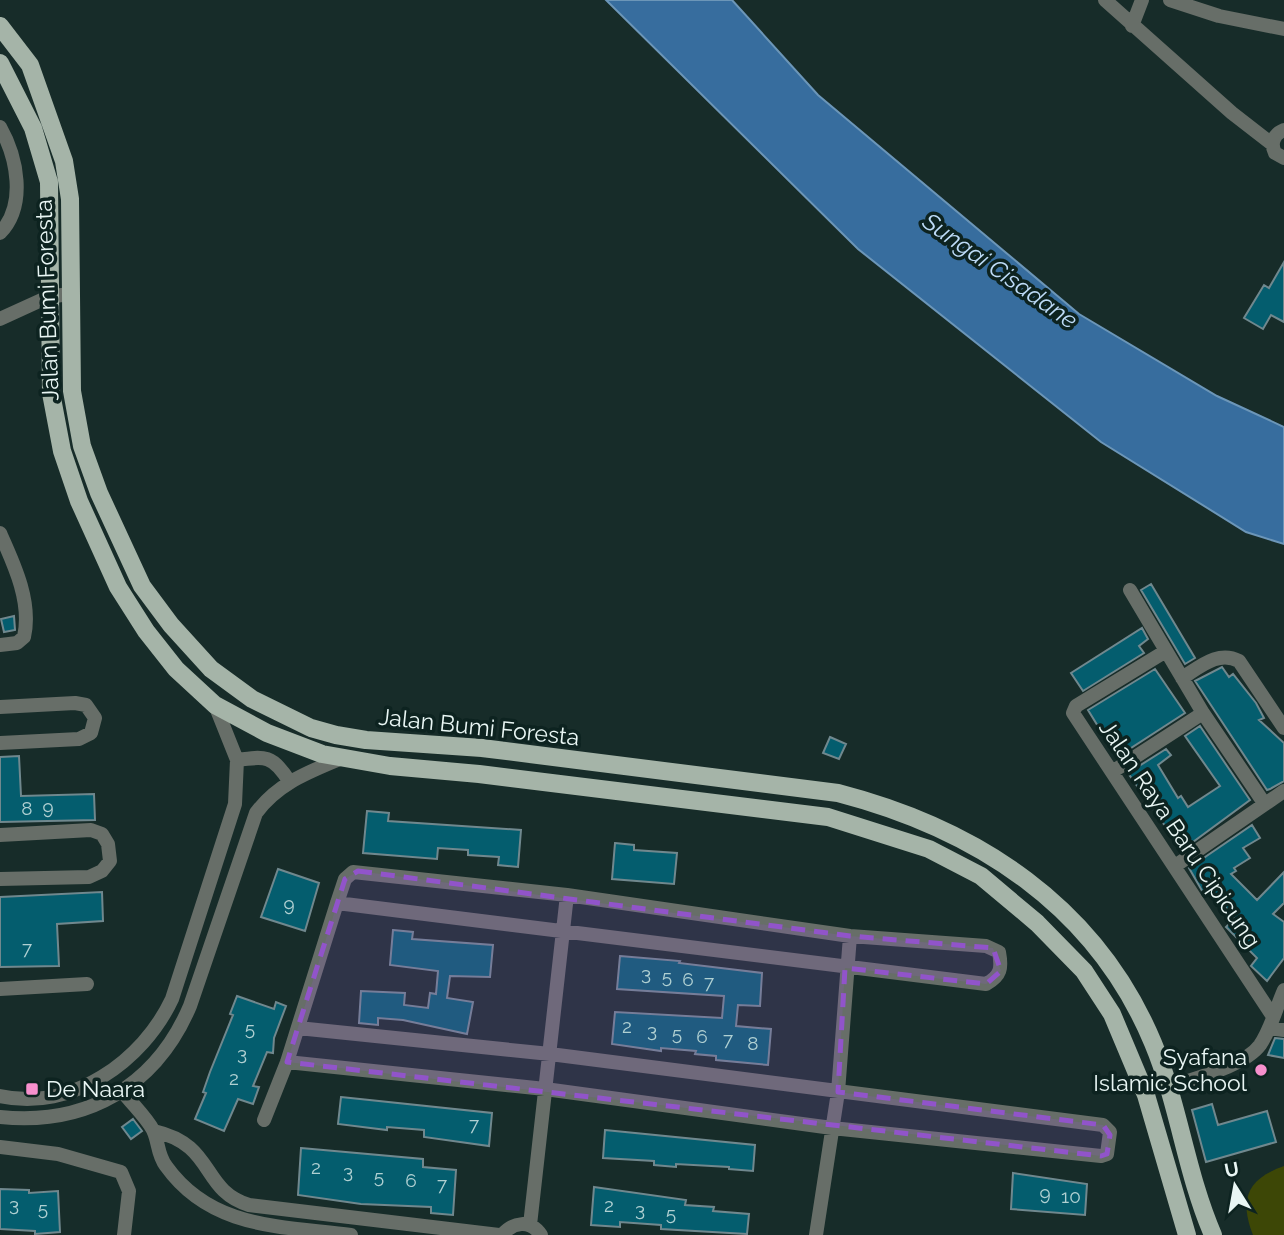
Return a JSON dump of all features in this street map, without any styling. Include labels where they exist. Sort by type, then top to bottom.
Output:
[{"type":"main road","name":"Jalan Bumi Foresta","points":[[0,26],[30,65],[64,161],[70,199],[72,391],[82,446],[99,493],[142,586],[171,625],[211,669],[252,699],[311,727],[336,735],[366,740],[482,748],[838,793],[887,806],[941,828],[996,857],[1052,901],[1104,955],[1133,1002],[1154,1045],[1213,1235]]},
{"type":"main road","name":"Jalan Bumi Foresta","points":[[0,63],[11,80],[44,157],[51,202],[48,296],[51,393],[62,451],[79,501],[118,587],[146,631],[176,669],[215,705],[267,733],[322,754],[390,766],[479,774],[828,817],[929,849],[981,876],[1037,923],[1084,971],[1112,1014],[1146,1095],[1187,1235]]},
{"type":"main road","points":[[79,501],[99,493]]},
{"type":"main road","points":[[479,774],[482,748]]},
{"type":"street","points":[[1105,0],[1272,144],[1275,153],[1284,158]]},
{"type":"street","points":[[1132,26],[1142,0]]},
{"type":"street","points":[[1170,0],[1219,16],[1284,29]]},
{"type":"street","points":[[0,127],[9,144],[16,176],[15,208],[0,233]]},
{"type":"street","points":[[1272,144],[1276,135],[1284,130]]},
{"type":"street","points":[[0,319],[48,296],[69,294]]},
{"type":"street","points":[[0,533],[11,558],[26,610],[24,637],[17,643],[0,645]]},
{"type":"street","points":[[1130,590],[1203,713],[1264,803]]},
{"type":"street","name":"Jalan Raya Baru Cipicung","points":[[1166,651],[1076,706],[1073,713],[1175,866],[1275,1024]]},
{"type":"street","points":[[1182,678],[1217,657],[1233,657],[1239,661],[1284,728]]},
{"type":"street","points":[[0,707],[75,703],[86,705],[95,718],[91,733],[79,739],[0,743]]},
{"type":"street","points":[[0,1096],[38,1098],[78,1088],[115,1070],[141,1048],[160,1024],[172,999],[235,804],[237,760],[215,705]]},
{"type":"street","points":[[1112,772],[1203,713]]},
{"type":"street","points":[[237,760],[259,757],[271,760],[280,765],[289,781]]},
{"type":"street","points":[[0,1117],[40,1120],[60,1116],[123,1092],[156,1064],[178,1035],[256,813],[267,797],[289,781],[342,758]]},
{"type":"street","points":[[1175,866],[1284,791]]},
{"type":"street","points":[[0,835],[91,830],[102,834],[108,844],[110,861],[102,871],[89,877],[0,880]]},
{"type":"street","points":[[264,1121],[287,1062],[337,903],[345,879],[358,871],[567,895],[850,936],[986,946],[999,953],[1001,971],[997,978],[986,984],[337,903]]},
{"type":"street","points":[[210,883],[230,889]]},
{"type":"street","points":[[154,1131],[181,1139],[192,1147],[216,1183],[229,1196],[249,1205],[500,1235],[519,1223],[536,1230],[545,1089],[567,895]]},
{"type":"street","points":[[816,1235],[838,1092],[845,968],[850,936]]},
{"type":"street","points":[[0,989],[87,984]]},
{"type":"street","points":[[1166,1088],[1229,1066],[1252,1053],[1275,1024],[1284,990]]},
{"type":"street","points":[[287,1062],[545,1089],[832,1128],[1101,1156],[1107,1154],[1110,1141],[1110,1132],[1103,1125],[550,1054],[298,1028]]},
{"type":"street","points":[[123,1092],[154,1131],[156,1146],[167,1168],[221,1213],[244,1221],[351,1235]]},
{"type":"street","points":[[0,1147],[58,1154],[121,1172],[127,1178],[129,1191],[124,1235]]},
{"type":"street","points":[[199,1197],[216,1183]]},
{"type":"highlighted area","points":[[358,871],[850,936],[993,948],[1001,971],[986,984],[845,968],[838,1092],[1103,1125],[1110,1135],[1107,1154],[1101,1156],[287,1062],[345,879]]},
{"type":"green space","points":[[1284,1166],[1284,1235],[1253,1235],[1247,1211],[1249,1192],[1262,1177]]},
{"type":"water","name":"Sungai Cisadane","points":[[606,0],[732,0],[818,95],[1079,314],[1217,396],[1284,427],[1284,544],[1246,532],[1101,442],[858,249]]},
{"type":"building","points":[[1284,262],[1284,322],[1271,315],[1263,329],[1244,318],[1264,285],[1269,288]]},
{"type":"building","points":[[1151,584],[1195,658],[1185,664],[1141,590]]},
{"type":"building","points":[[14,616],[15,630],[4,632],[1,619]]},
{"type":"building","points":[[1142,628],[1148,639],[1139,646],[1144,653],[1083,691],[1071,673]]},
{"type":"building","points":[[1222,667],[1229,677],[1233,674],[1256,703],[1264,718],[1259,720],[1284,743],[1284,781],[1270,789],[1267,790],[1195,681]]},
{"type":"building","points":[[1155,669],[1185,713],[1117,757],[1088,710]]},
{"type":"building","points":[[1200,726],[1250,800],[1182,850],[1128,773],[1166,749],[1171,755],[1158,765],[1178,798],[1181,796],[1188,807],[1220,786],[1185,736]]},
{"type":"building","points":[[830,737],[846,744],[839,759],[823,753]]},
{"type":"building","points":[[19,756],[21,796],[94,794],[95,820],[0,822],[0,757]]},
{"type":"building","points":[[367,811],[389,813],[388,821],[521,830],[518,867],[498,865],[499,857],[468,855],[468,850],[438,848],[437,859],[363,853]]},
{"type":"building","points":[[1252,825],[1260,838],[1243,848],[1250,858],[1234,868],[1236,871],[1231,874],[1257,900],[1284,872],[1284,903],[1273,914],[1284,922],[1284,958],[1267,981],[1251,966],[1257,958],[1226,927],[1235,918],[1212,892],[1205,896],[1189,868]]},
{"type":"building","points":[[615,843],[634,845],[634,850],[677,853],[674,884],[612,879]]},
{"type":"building","points":[[278,869],[319,883],[305,931],[261,917]]},
{"type":"building","points":[[102,892],[103,921],[57,924],[59,966],[0,967],[0,897]]},
{"type":"building","points":[[393,930],[413,932],[412,939],[493,945],[490,977],[450,976],[447,998],[473,1002],[467,1034],[403,1020],[378,1018],[378,1025],[359,1023],[361,991],[405,993],[404,1005],[428,1008],[430,993],[436,994],[438,971],[390,965]]},
{"type":"building","points":[[620,956],[680,961],[679,963],[762,973],[760,1006],[738,1005],[736,1026],[771,1029],[768,1065],[716,1060],[716,1056],[695,1054],[696,1051],[661,1048],[661,1051],[612,1044],[615,1012],[722,1018],[724,996],[617,989]]},
{"type":"building","points":[[237,996],[274,1009],[276,1002],[286,1006],[274,1038],[273,1053],[267,1052],[253,1086],[259,1087],[253,1104],[238,1099],[224,1131],[195,1119],[233,1015],[230,1014]]},
{"type":"building","points":[[1275,1038],[1284,1039],[1284,1058],[1268,1055]]},
{"type":"building","points":[[341,1097],[492,1113],[489,1146],[424,1137],[424,1130],[387,1127],[387,1130],[338,1124]]},
{"type":"building","points":[[1212,1104],[1218,1125],[1267,1111],[1276,1142],[1206,1162],[1192,1110]]},
{"type":"building","points":[[133,1119],[142,1131],[131,1139],[122,1127]]},
{"type":"building","points":[[605,1130],[755,1145],[753,1171],[676,1164],[676,1167],[654,1165],[654,1161],[603,1158]]},
{"type":"building","points":[[301,1148],[423,1159],[423,1167],[456,1170],[453,1215],[431,1213],[431,1207],[361,1204],[298,1195]]},
{"type":"building","points":[[1013,1173],[1087,1184],[1085,1215],[1011,1209]]},
{"type":"building","points":[[594,1187],[686,1200],[685,1205],[714,1207],[713,1211],[749,1214],[747,1234],[661,1229],[661,1225],[620,1222],[620,1227],[591,1225]]},
{"type":"building","points":[[0,1189],[29,1190],[29,1193],[58,1191],[60,1232],[35,1234],[35,1231],[0,1229]]},
{"type":"place","name":"Syafana Islamic School","points":[[1261,1070]]},
{"type":"place","name":"De Naara","points":[[32,1089]]}]
